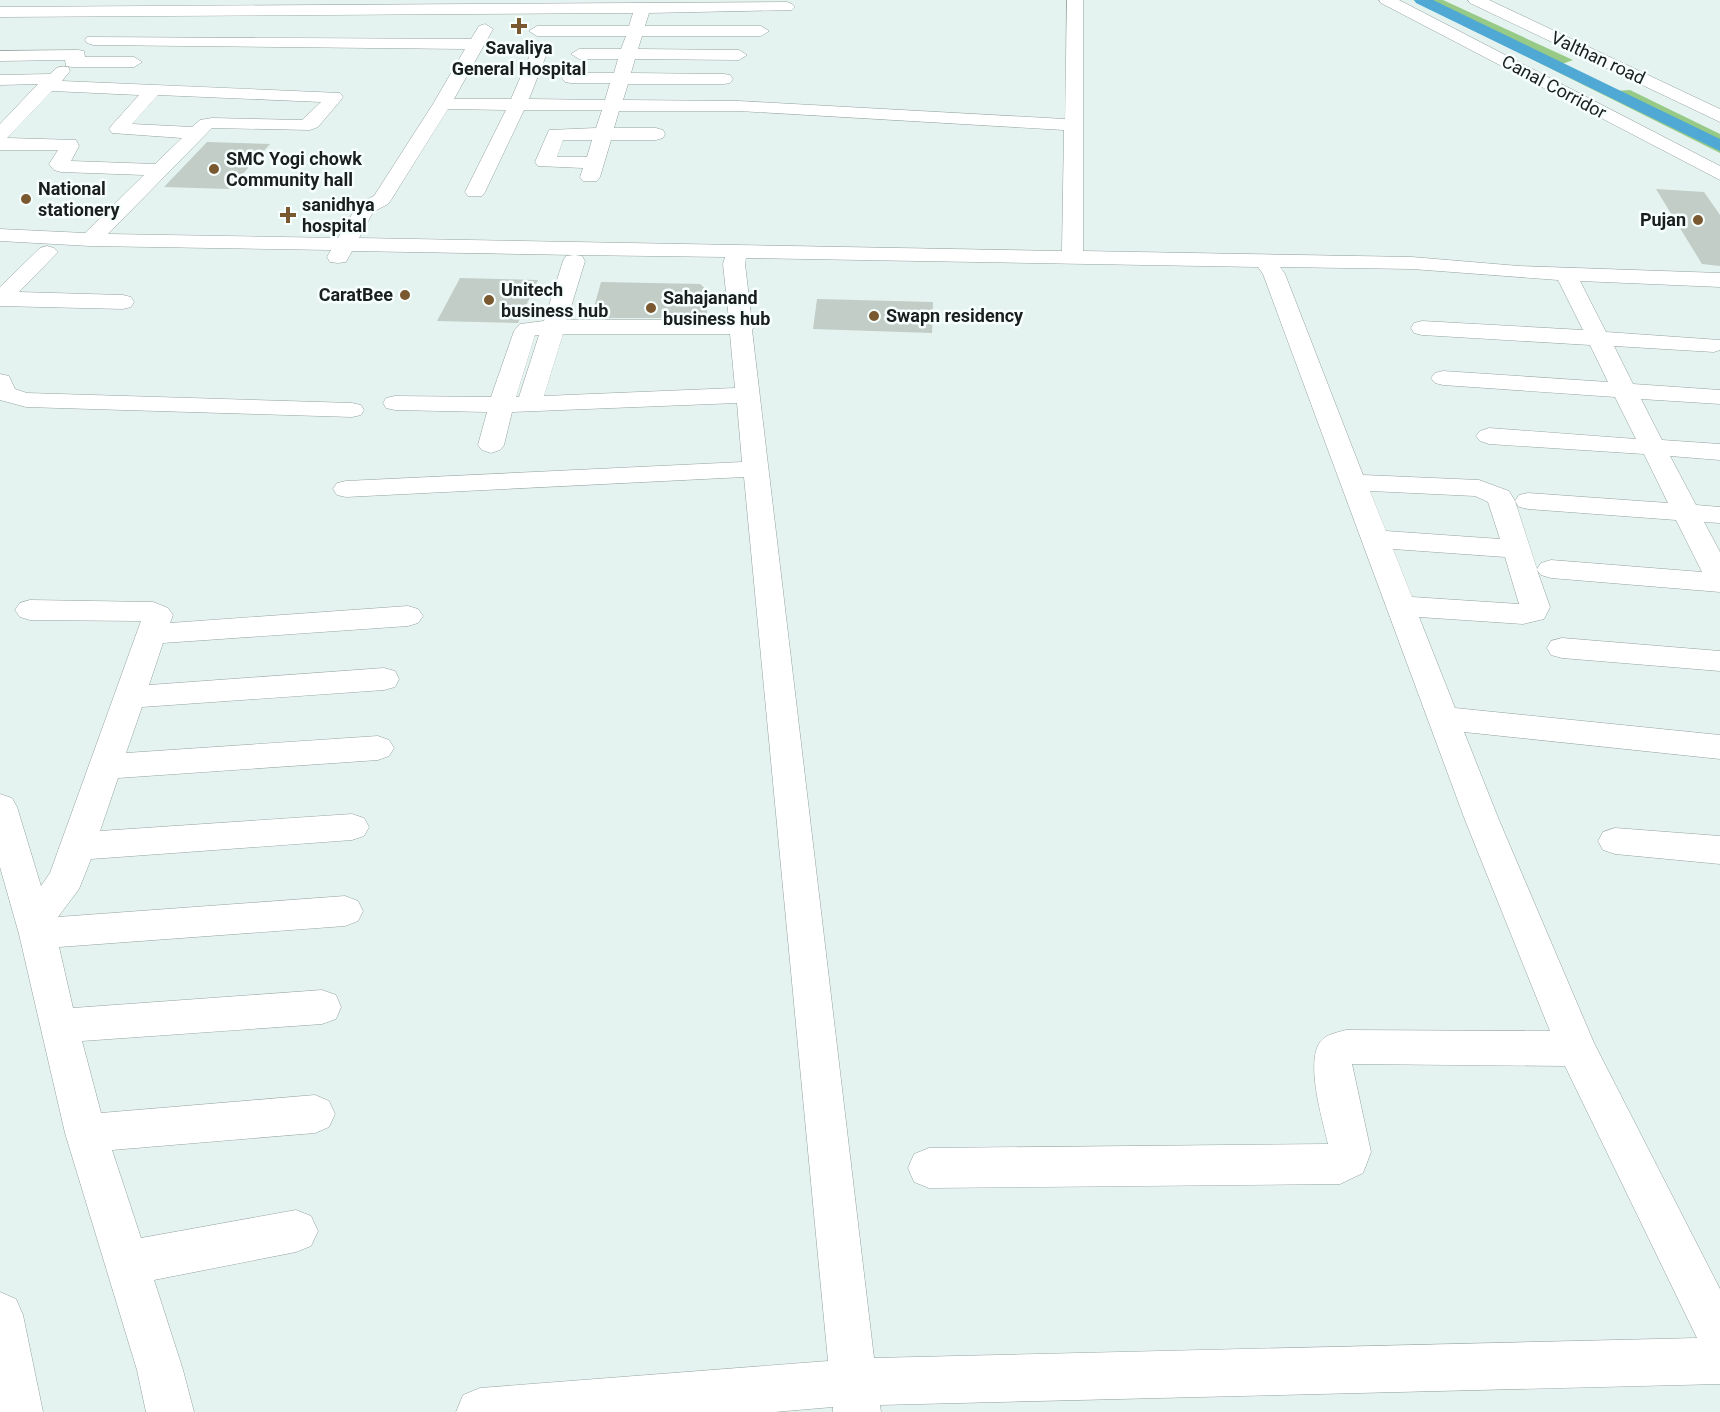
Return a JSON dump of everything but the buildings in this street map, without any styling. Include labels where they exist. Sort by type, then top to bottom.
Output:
[{"type":"main road","name":"Canal Corridor","points":[[1387,0],[1720,174]]},
{"type":"main road","name":"Valthan road","points":[[1476,0],[1720,116]]},
{"type":"street","points":[[0,12],[13,0]]},
{"type":"street","points":[[1072,257],[1075,0]]},
{"type":"street","points":[[0,12],[121,6],[293,10],[325,5],[356,9],[380,4],[430,6],[643,4],[787,7]]},
{"type":"street","points":[[352,251],[365,208],[381,200],[477,44],[495,4]]},
{"type":"street","points":[[643,4],[621,78],[612,104],[603,133],[592,170],[545,162],[556,134],[603,133],[657,134]]},
{"type":"street","points":[[1,135],[96,37],[121,6]]},
{"type":"street","points":[[401,43],[430,6]]},
{"type":"street","points":[[335,43],[356,9]]},
{"type":"street","points":[[195,55],[235,10]]},
{"type":"street","points":[[267,42],[293,10]]},
{"type":"street","points":[[475,192],[518,104],[539,40],[635,31],[761,31]]},
{"type":"street","points":[[77,33],[96,37],[206,41],[477,44]]},
{"type":"street","points":[[579,54],[739,55]]},
{"type":"street","points":[[0,56],[154,62]]},
{"type":"street","points":[[571,78],[724,79]]},
{"type":"street","points":[[0,80],[334,97],[308,125],[212,123],[196,133],[90,240]]},
{"type":"street","points":[[154,89],[118,129],[196,133]]},
{"type":"street","points":[[10,105],[29,104]]},
{"type":"street","points":[[442,104],[739,106],[1074,125]]},
{"type":"street","points":[[1,135],[69,144],[59,164],[61,166],[160,170]]},
{"type":"street","points":[[0,235],[574,261],[736,257],[1071,272],[1269,267]]},
{"type":"street","points":[[0,249],[47,252],[352,251],[736,257],[1072,257],[1421,277],[1519,272],[1720,280]]},
{"type":"street","points":[[1,299],[47,252]]},
{"type":"street","points":[[736,257],[855,1397]]},
{"type":"street","points":[[529,404],[574,261]]},
{"type":"street","points":[[1269,267],[1402,606],[1482,820],[1577,1049],[1720,1337]]},
{"type":"street","points":[[1565,273],[1623,390],[1655,447],[1720,582]]},
{"type":"street","points":[[1,299],[123,302]]},
{"type":"street","points":[[491,444],[525,332],[530,329],[743,327]]},
{"type":"street","points":[[1422,328],[1714,345]]},
{"type":"street","points":[[1443,378],[1720,397]]},
{"type":"street","points":[[0,381],[4,394],[26,400],[352,410]]},
{"type":"street","points":[[395,403],[501,405],[749,395]]},
{"type":"street","points":[[1489,436],[1720,452]]},
{"type":"street","points":[[346,489],[757,470]]},
{"type":"street","points":[[1354,482],[1479,488],[1500,497],[1535,607],[1530,614],[1402,606]]},
{"type":"street","points":[[1528,501],[1720,515]]},
{"type":"street","points":[[1376,539],[1518,549]]},
{"type":"street","points":[[1551,569],[1720,582]]},
{"type":"street","points":[[30,610],[156,612],[158,615],[79,846],[60,890],[35,928]]},
{"type":"street","points":[[152,634],[408,616]]},
{"type":"street","points":[[1562,648],[1720,661]]},
{"type":"street","points":[[130,697],[384,679]]},
{"type":"street","points":[[1444,718],[1720,747]]},
{"type":"street","points":[[105,767],[378,748]]},
{"type":"street","points":[[0,807],[35,928],[58,1026],[87,1132],[160,1370],[170,1412]]},
{"type":"street","points":[[79,846],[352,827]]},
{"type":"street","points":[[1615,841],[1720,850]]},
{"type":"street","points":[[35,928],[345,911]]},
{"type":"street","points":[[58,1026],[322,1007]]},
{"type":"street","points":[[929,1168],[1340,1164],[1348,1159],[1350,1152],[1332,1063],[1332,1054],[1337,1049],[1346,1047],[1577,1049]]},
{"type":"street","points":[[87,1132],[315,1114]]},
{"type":"street","points":[[126,1263],[296,1231]]},
{"type":"street","points":[[0,1314],[10,1388]]},
{"type":"street","points":[[480,1412],[1720,1361]]},
{"type":"green space","points":[[1413,0],[1443,0],[1573,60],[1562,64],[1616,91],[1630,90],[1720,134],[1720,153]]},
{"type":"waterway","points":[[1421,0],[1720,146]]},
{"type":"place","name":"Savaliya General Hospital","points":[[519,26]]},
{"type":"place","name":"SMC Yogi chowk Community hall","points":[[214,169]]},
{"type":"place","name":"National stationery","points":[[26,199]]},
{"type":"place","name":"sanidhya hospital","points":[[288,215]]},
{"type":"place","name":"Pujan","points":[[1698,220]]},
{"type":"place","name":"CaratBee","points":[[405,295]]},
{"type":"place","name":"Unitech business hub","points":[[489,300]]},
{"type":"place","name":"Sahajanand business hub","points":[[651,308]]},
{"type":"place","name":"Swapn residency","points":[[874,316]]}]
